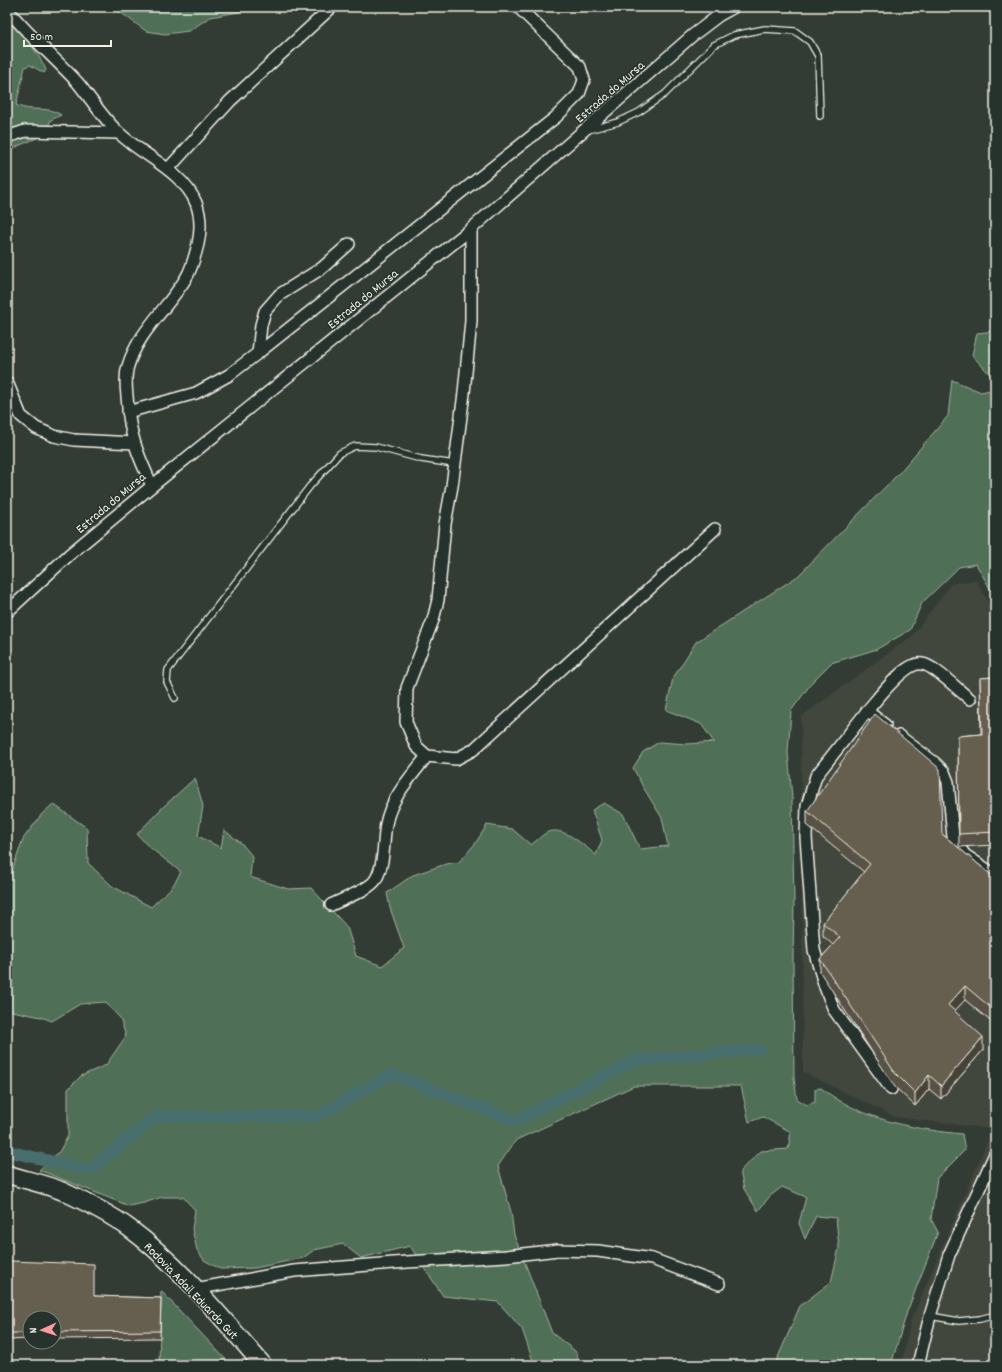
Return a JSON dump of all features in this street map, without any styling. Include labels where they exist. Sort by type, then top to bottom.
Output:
[{"type":"main road","name":"Rodovia Adail Eduardo Gut","points":[[7,1174],[61,1191],[128,1227],[158,1251],[195,1289],[262,1365]]},
{"type":"street","points":[[168,169],[230,102],[332,7]]},
{"type":"street","points":[[128,412],[196,393],[229,376],[556,117],[579,94],[584,80],[580,67],[518,7]]},
{"type":"street","name":"Estrada do Mursa","points":[[7,612],[70,554],[471,229],[694,35],[718,16],[734,7]]},
{"type":"street","points":[[7,9],[77,83],[118,133],[168,169],[187,188],[196,202],[200,218],[200,233],[187,278],[147,330],[135,349],[128,367],[126,386],[128,412],[134,443],[152,486]]},
{"type":"street","points":[[7,137],[25,130],[118,133]]},
{"type":"street","points":[[471,229],[471,321],[464,393],[452,486],[445,524],[438,600],[433,620],[407,688],[406,722],[416,746],[428,756],[456,759],[473,750],[715,530]]},
{"type":"street","points":[[258,353],[261,325],[265,311],[279,295],[322,268],[349,244]]},
{"type":"street","points":[[7,382],[21,416],[36,428],[54,436],[74,440],[134,443]]},
{"type":"street","points":[[891,1089],[834,1010],[825,987],[814,950],[806,837],[807,806],[816,776],[867,712],[904,671],[913,665],[921,663],[931,667],[970,699]]},
{"type":"street","points":[[867,712],[935,763],[944,772],[948,782],[953,837],[965,855],[995,875]]},
{"type":"street","points":[[332,905],[363,890],[376,880],[381,866],[386,822],[397,794],[428,756]]},
{"type":"street","points":[[918,1365],[930,1316],[949,1255],[995,1154]]},
{"type":"street","points":[[195,1289],[294,1271],[506,1256],[558,1250],[598,1251],[652,1259],[718,1284]]},
{"type":"lane","points":[[586,130],[618,122],[639,112],[665,94],[714,45],[734,35],[765,29],[795,31],[810,42],[818,56],[820,116]]},
{"type":"lane","points":[[175,698],[167,682],[168,670],[310,486],[340,453],[356,446],[376,447],[421,459],[454,464]]},
{"type":"lane","points":[[930,1316],[959,1321],[980,1319],[995,1315]]},
{"type":"shaded area","points":[[976,580],[995,615],[995,1365],[901,1365],[911,1320],[993,1129],[895,1117],[803,1072],[801,717],[913,635],[951,584]]},
{"type":"green space","points":[[7,7],[16,7],[16,15],[19,24],[46,70],[44,73],[30,65],[25,67],[16,105],[28,109],[51,110],[61,115],[51,120],[44,135],[18,146],[7,154]]},
{"type":"green space","points":[[113,7],[247,7],[239,12],[210,17],[189,31],[165,34],[146,31]]},
{"type":"green space","points":[[995,331],[995,380],[972,355],[977,333]]},
{"type":"green space","points":[[952,380],[981,392],[995,389],[995,597],[976,564],[959,567],[922,603],[910,630],[877,649],[831,663],[813,681],[791,711],[788,752],[792,798],[794,901],[794,1078],[797,1099],[807,1105],[815,1102],[815,1089],[821,1088],[838,1100],[858,1110],[887,1121],[917,1128],[962,1134],[965,1150],[937,1178],[931,1219],[938,1232],[907,1312],[891,1365],[776,1365],[800,1306],[831,1282],[839,1248],[836,1218],[816,1216],[805,1239],[799,1223],[806,1197],[782,1187],[770,1196],[758,1211],[744,1189],[740,1171],[761,1151],[788,1149],[791,1132],[763,1117],[749,1122],[741,1086],[634,1086],[516,1140],[498,1166],[511,1212],[514,1235],[552,1333],[575,1351],[582,1365],[528,1365],[534,1364],[522,1329],[498,1302],[443,1296],[410,1246],[361,1258],[343,1244],[314,1250],[303,1258],[255,1268],[220,1269],[204,1260],[197,1250],[192,1229],[195,1210],[183,1197],[162,1197],[129,1206],[39,1170],[59,1152],[68,1136],[68,1089],[81,1076],[106,1065],[126,1036],[120,1018],[105,1002],[80,1004],[52,1021],[41,1017],[7,1010],[7,879],[10,877],[23,839],[42,814],[53,804],[87,828],[88,863],[112,886],[151,907],[172,887],[181,872],[148,846],[137,834],[162,808],[195,778],[203,806],[198,836],[221,848],[224,830],[242,844],[252,856],[250,877],[288,889],[311,888],[347,927],[356,956],[382,966],[404,948],[390,908],[387,893],[413,875],[446,864],[459,862],[475,844],[487,825],[512,829],[531,845],[546,833],[559,831],[572,837],[596,855],[602,840],[592,810],[604,803],[623,814],[640,849],[668,846],[662,818],[633,768],[643,752],[659,742],[688,744],[714,742],[701,724],[666,710],[673,678],[696,642],[798,576],[899,473],[948,416]]},
{"type":"green space","points":[[161,1291],[231,1365],[159,1365]]},
{"type":"building","points":[[995,677],[995,832],[959,834],[958,736],[982,734],[980,678]]},
{"type":"building","points":[[875,714],[940,769],[942,834],[995,878],[995,1011],[965,986],[948,1005],[983,1037],[941,1086],[929,1075],[915,1093],[895,1073],[820,959],[840,937],[823,923],[870,864],[807,811]]},
{"type":"building","points":[[9,1261],[94,1264],[94,1296],[161,1298],[160,1331],[62,1332],[62,1310],[22,1310],[22,1333],[10,1333]]},
{"type":"waterway","points":[[7,1151],[90,1170],[156,1116],[318,1116],[392,1074],[515,1121],[636,1060],[759,1049]]}]
